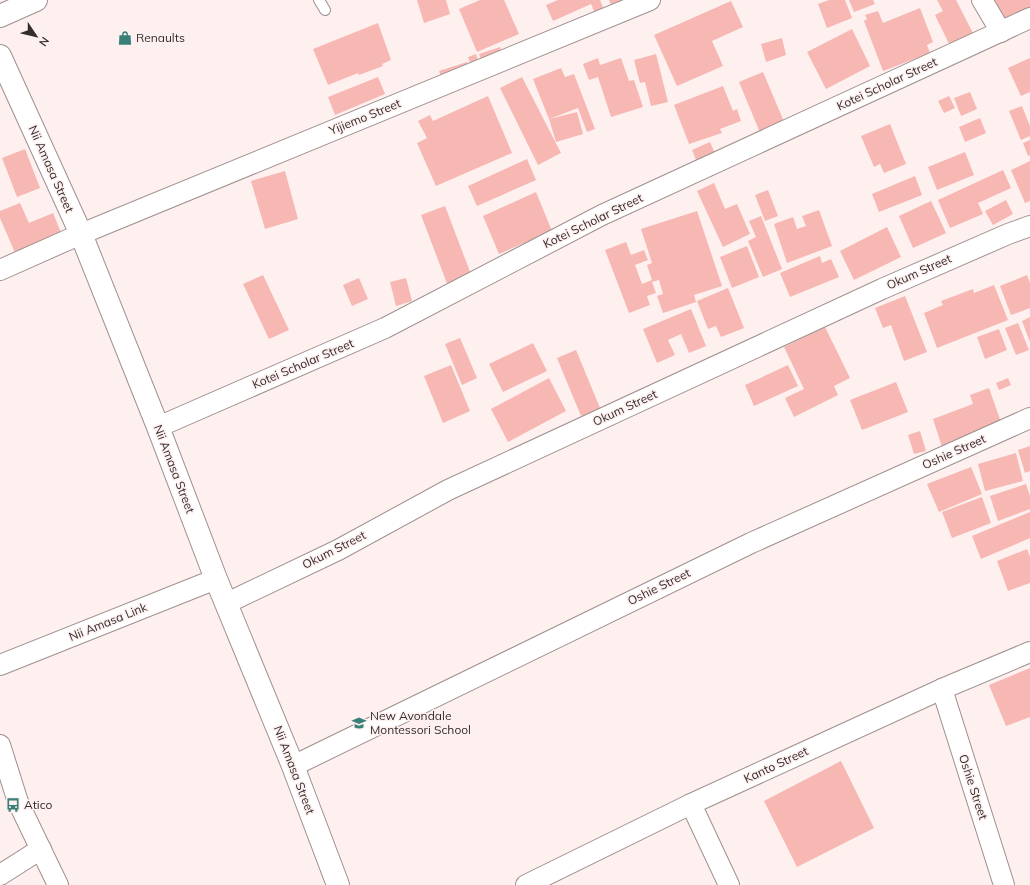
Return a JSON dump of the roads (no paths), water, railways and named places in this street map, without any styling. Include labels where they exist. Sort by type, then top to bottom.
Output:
[{"type":"street","points":[[0,16],[36,0]]},
{"type":"street","name":"Yijiemo Street","points":[[0,270],[81,234],[650,0]]},
{"type":"street","points":[[982,0],[1000,32]]},
{"type":"street","name":"Kotei Scholar Street","points":[[158,427],[385,328],[602,215],[1030,18]]},
{"type":"street","name":"Nii Amasa Street","points":[[0,56],[81,234],[158,427],[216,579],[293,766],[338,885]]},
{"type":"street","name":"Okum Street","points":[[226,603],[338,550],[448,490],[882,289],[1008,234],[1030,226]]},
{"type":"street","name":"Oshie Street","points":[[293,766],[751,543],[1030,418]]},
{"type":"street","name":"Nii Amasa Link","points":[[0,665],[216,579]]},
{"type":"street","name":"Kanto Street","points":[[526,885],[691,804],[942,690],[1030,652]]},
{"type":"street","name":"Oshie Street","points":[[942,690],[1004,885]]},
{"type":"street","points":[[0,745],[18,802],[58,885]]},
{"type":"street","points":[[691,804],[729,885]]},
{"type":"street","points":[[0,875],[41,849]]},
{"type":"lane","points":[[319,0],[325,10]]},
{"type":"place","name":"Renaults","points":[[125,38]]},
{"type":"place","name":"New Avondale Montessori School","points":[[359,723]]},
{"type":"place","name":"Atico","points":[[13,805]]}]
